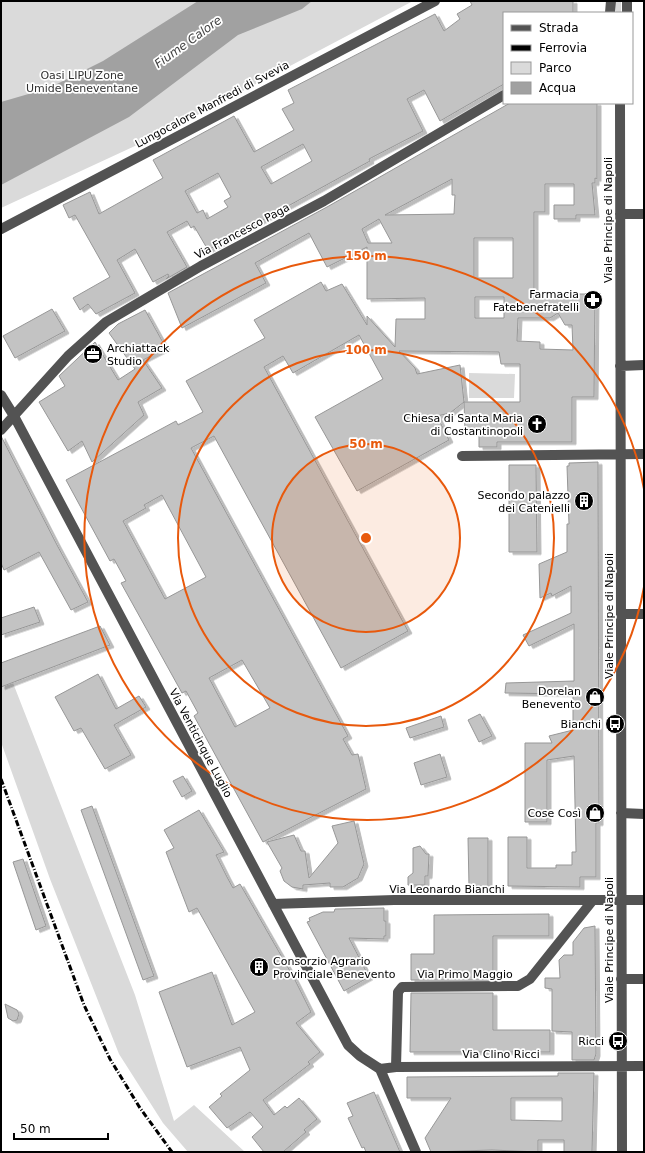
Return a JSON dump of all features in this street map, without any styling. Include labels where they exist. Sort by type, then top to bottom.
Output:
[{"type":"street","name":"Lungocalore Manfredi di Svevia","points":[[1,229],[435,1]]},
{"type":"street","points":[[610,12],[611,1]]},
{"type":"street","points":[[627,1],[627,12]]},
{"type":"street","name":"Via Francesco Paga","points":[[1,430],[68,356],[106,322],[201,266],[324,201],[503,96]]},
{"type":"street","name":"Viale Principe di Napoli","points":[[620,104],[622,1152]]},
{"type":"street","points":[[620,214],[644,214]]},
{"type":"street","points":[[620,366],[644,365]]},
{"type":"street","name":"Via Venticinque Luglio","points":[[1,395],[14,416],[348,1045],[360,1056],[380,1069]]},
{"type":"street","name":"Via Venticinque Luglio","points":[[1,406],[14,416]]},
{"type":"street","points":[[462,456],[644,454]]},
{"type":"street","points":[[621,614],[644,614]]},
{"type":"street","points":[[621,813],[644,814]]},
{"type":"street","name":"Via Leonardo Bianchi","points":[[273,904],[394,900],[644,900]]},
{"type":"street","name":"Via Primo Maggio","points":[[396,1066],[398,992],[402,987],[518,986],[530,979],[593,900]]},
{"type":"street","points":[[621,979],[644,979]]},
{"type":"street","name":"Via Clino Ricci","points":[[380,1069],[396,1066],[644,1066]]},
{"type":"street","points":[[380,1069],[416,1152]]},
{"type":"green space","name":"Oasi LIPU Zone Umide Beneventane","points":[[1,1],[413,1],[163,133],[1,208]]},
{"type":"green space","points":[[616,1],[621,1],[621,12],[616,12]]},
{"type":"green space","points":[[469,373],[515,374],[514,398],[469,398]]},
{"type":"green space","points":[[13,683],[135,995],[174,1121],[194,1105],[245,1152],[188,1152],[163,1123],[119,1054],[50,879],[1,742],[1,687]]},
{"type":"water","name":"Fiume Calore","points":[[198,1],[312,1],[302,9],[238,35],[129,117],[1,185],[1,102],[49,88],[103,61]]},
{"type":"building","points":[[470,1],[573,1],[573,12],[503,12],[503,85],[440,121],[424,90],[407,99],[423,131],[369,159],[370,161],[208,250],[194,226],[191,228],[187,221],[167,232],[187,267],[166,279],[169,276],[168,274],[153,282],[135,249],[117,260],[135,293],[96,314],[88,304],[80,310],[73,298],[110,277],[75,215],[69,218],[63,205],[90,192],[99,214],[163,178],[153,160],[234,116],[254,152],[294,130],[282,109],[294,103],[288,90],[435,14],[444,31],[460,19],[457,14],[472,5]],"holes":[[[303,144],[312,161],[271,184],[261,167]],[[218,173],[231,197],[224,201],[228,207],[207,219],[203,210],[197,213],[185,191]]]},
{"type":"building","points":[[508,104],[597,104],[597,179],[595,178],[595,183],[592,183],[595,215],[576,215],[576,219],[554,219],[554,205],[574,205],[574,184],[545,184],[545,212],[534,212],[534,294],[595,294],[594,397],[572,397],[572,442],[497,442],[497,447],[479,447],[479,431],[465,431],[464,402],[450,413],[437,416],[449,440],[357,491],[315,417],[383,379],[359,335],[293,373],[283,356],[264,367],[408,631],[341,668],[214,436],[191,448],[348,736],[343,739],[352,755],[358,754],[366,789],[263,842],[194,716],[198,713],[186,691],[182,693],[121,583],[126,581],[114,559],[110,561],[66,480],[176,421],[178,425],[203,412],[186,381],[265,338],[254,320],[321,282],[326,291],[342,284],[367,325],[367,316],[395,347],[396,319],[425,319],[425,298],[367,299],[367,247],[327,267],[309,233],[255,263],[266,283],[182,328],[168,293],[327,207]],"holes":[[[452,179],[452,195],[455,195],[454,214],[385,215]],[[379,219],[392,243],[368,243],[362,229]],[[474,238],[513,238],[513,278],[474,278]],[[475,297],[504,297],[504,318],[475,318]],[[558,313],[565,325],[572,325],[573,350],[540,349],[540,342],[517,341],[518,318],[550,318]],[[399,351],[499,352],[501,364],[520,364],[520,402],[464,402],[460,365],[417,374],[415,368]],[[162,495],[206,577],[165,599],[123,521],[146,508],[144,505]],[[242,660],[270,708],[235,727],[209,678]]]},
{"type":"building","points":[[52,309],[65,331],[15,358],[3,336]]},
{"type":"building","points":[[145,310],[166,348],[143,360],[162,388],[138,402],[144,415],[92,462],[82,441],[68,451],[39,402],[65,386],[59,376],[95,342],[118,380],[135,369],[109,333],[118,324]]},
{"type":"building","points":[[1,436],[88,602],[71,610],[39,552],[4,570],[1,563]]},
{"type":"building","points":[[598,462],[599,823],[596,823],[596,877],[580,877],[580,887],[508,886],[508,837],[527,837],[527,868],[556,868],[556,865],[572,865],[572,852],[576,852],[574,756],[547,760],[547,822],[525,822],[525,743],[552,743],[549,736],[573,730],[573,694],[505,693],[506,683],[574,681],[574,624],[529,646],[523,635],[571,613],[571,586],[552,596],[551,593],[540,598],[539,564],[567,552],[567,524],[569,524],[567,466],[569,466],[569,463]]},
{"type":"building","points":[[509,465],[536,465],[537,552],[509,552]]},
{"type":"building","points":[[34,607],[40,622],[1,635],[1,618]]},
{"type":"building","points":[[100,626],[110,645],[1,687],[1,663]]},
{"type":"building","points":[[98,674],[116,709],[139,696],[146,707],[114,725],[131,755],[105,769],[81,728],[74,731],[55,697]]},
{"type":"building","points":[[480,714],[492,736],[479,742],[468,720]]},
{"type":"building","points":[[441,716],[444,727],[410,738],[406,728]]},
{"type":"building","points":[[440,754],[447,777],[421,785],[414,763]]},
{"type":"building","points":[[183,776],[192,791],[182,797],[173,781]]},
{"type":"building","points":[[92,806],[154,976],[143,980],[81,810]]},
{"type":"building","points":[[199,810],[224,852],[216,855],[233,888],[240,884],[294,978],[311,1012],[296,1023],[320,1052],[308,1062],[310,1064],[263,1100],[274,1115],[285,1106],[287,1108],[299,1098],[317,1119],[304,1130],[306,1132],[283,1152],[264,1152],[252,1137],[263,1127],[250,1112],[227,1128],[209,1107],[222,1096],[220,1094],[250,1070],[240,1047],[187,1067],[159,992],[212,972],[232,1025],[255,1012],[197,908],[189,912],[166,852],[174,848],[164,830]]},
{"type":"building","points":[[354,821],[364,864],[358,878],[343,887],[330,887],[330,883],[303,885],[303,889],[292,887],[284,881],[280,871],[282,868],[267,842],[294,835],[301,851],[305,851],[309,878],[338,843],[332,826]]},
{"type":"building","points":[[468,838],[488,838],[488,886],[469,886]]},
{"type":"building","points":[[420,846],[426,854],[429,854],[428,876],[425,876],[425,885],[408,885],[408,877],[413,873],[413,848]]},
{"type":"building","points":[[23,859],[46,926],[36,930],[13,862]]},
{"type":"building","points":[[384,908],[386,936],[384,936],[384,939],[349,938],[369,977],[344,991],[307,922],[310,921],[309,918],[323,912],[334,912],[335,909]]},
{"type":"building","points":[[549,914],[549,936],[493,936],[493,980],[411,980],[411,954],[434,954],[434,915]]},
{"type":"building","points":[[595,926],[596,1054],[594,1060],[572,1060],[572,1032],[552,1031],[552,989],[545,988],[545,978],[560,978],[559,960],[564,955],[573,955],[573,942],[584,928]]},
{"type":"building","points":[[411,993],[493,993],[493,1030],[550,1030],[550,1052],[410,1052]]},
{"type":"building","points":[[5,1004],[17,1010],[19,1014],[17,1020],[13,1021],[8,1018]]},
{"type":"building","points":[[558,1073],[594,1073],[592,1152],[564,1152],[564,1140],[538,1140],[538,1152],[492,1150],[431,1152],[425,1138],[451,1098],[407,1098],[407,1077],[558,1076]],"holes":[[[511,1098],[562,1098],[562,1121],[511,1120]]]},
{"type":"building","points":[[374,1092],[400,1152],[366,1152],[364,1147],[362,1148],[348,1118],[353,1116],[347,1103]]},
{"type":"railway","points":[[1,779],[84,1005],[110,1059],[140,1108],[172,1152]]},
{"type":"place","name":"Farmacia Fatebenefratelli","points":[[593,300]]},
{"type":"place","name":"Archiattack Studio","points":[[93,354]]},
{"type":"place","name":"Chiesa di Santa Maria di Costantinopoli","points":[[537,424]]},
{"type":"place","name":"Secondo palazzo dei Catenielli","points":[[584,501]]},
{"type":"place","name":"Dorelan Benevento","points":[[595,697]]},
{"type":"place","name":"Bianchi","points":[[615,724]]},
{"type":"place","name":"Cose Così","points":[[595,813]]},
{"type":"place","name":"Consorzio Agrario Provinciale Benevento","points":[[259,967]]},
{"type":"place","name":"Ricci","points":[[618,1041]]}]
